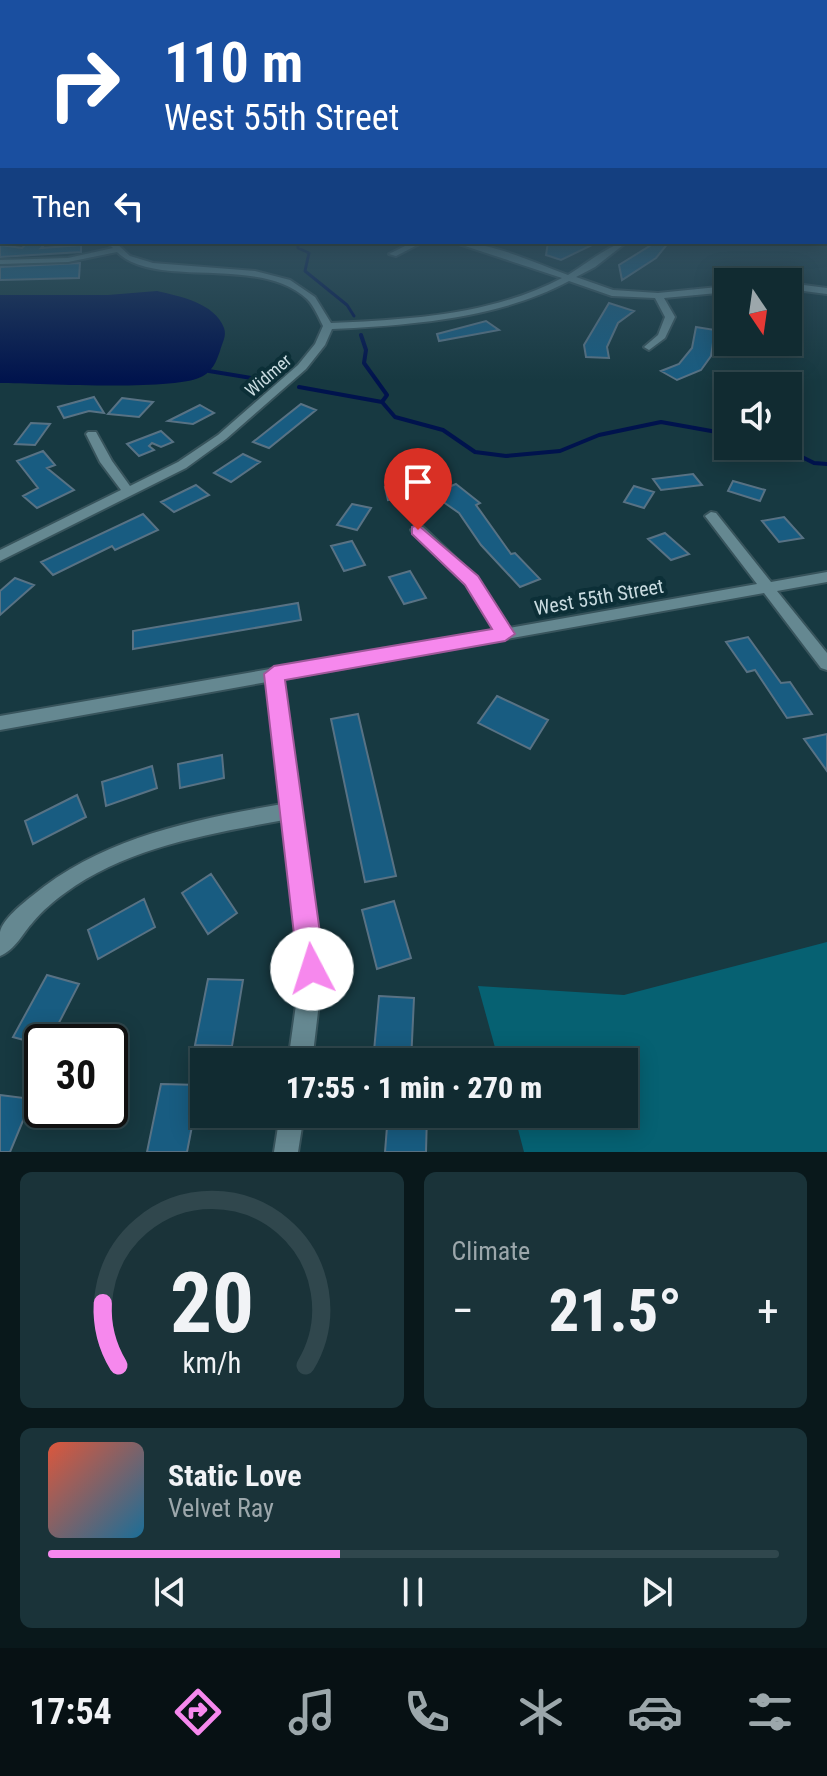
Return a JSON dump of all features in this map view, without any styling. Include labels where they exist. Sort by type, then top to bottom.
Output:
[{"type":"street","points":[[243,274],[271,277],[314,300],[324,312],[328,326],[392,323],[457,314],[568,279],[576,274]]},
{"type":"street","points":[[554,274],[612,293],[658,296],[714,290]]},
{"type":"street","points":[[802,288],[827,291]]},
{"type":"street","points":[[649,347],[662,336],[670,317],[658,296]]},
{"type":"street","name":"Widmer","points":[[0,556],[182,465],[222,437],[302,367],[320,345],[328,326]]},
{"type":"street","points":[[92,434],[106,462],[128,491]]},
{"type":"street","points":[[711,516],[827,664]]},
{"type":"street","points":[[418,530],[472,581],[505,634]]},
{"type":"street","name":"West 55th Street","points":[[0,723],[827,577]]},
{"type":"street","points":[[274,674],[312,969],[302,1048]]},
{"type":"street","points":[[0,946],[32,909],[56,890],[89,866],[125,849],[176,832],[293,810]]},
{"type":"street","points":[[286,1152],[290,1128]]},
{"type":"shaded area","points":[[157,291],[195,302],[219,319],[225,331],[224,340],[214,365],[203,376],[166,384],[137,385],[0,383],[0,295],[108,295]]},
{"type":"shaded area","points":[[827,942],[827,1152],[524,1152],[518,1128],[638,1128],[638,1048],[495,1048],[478,986],[624,995]]},
{"type":"building","points":[[0,274],[79,274],[79,278],[0,280]]},
{"type":"building","points":[[609,303],[634,311],[618,323],[607,347],[609,358],[586,357],[584,345]]},
{"type":"building","points":[[486,321],[499,330],[439,341],[437,334]]},
{"type":"building","points":[[696,327],[714,330],[711,356],[701,370],[677,380],[661,371],[679,364],[692,348]]},
{"type":"building","points":[[94,397],[104,413],[89,411],[64,418],[58,407]]},
{"type":"building","points":[[122,398],[153,402],[139,417],[108,414]]},
{"type":"building","points":[[301,404],[316,410],[269,448],[253,442]]},
{"type":"building","points":[[200,405],[214,413],[193,424],[168,421]]},
{"type":"building","points":[[31,423],[50,424],[35,445],[15,444]]},
{"type":"building","points":[[161,431],[173,442],[161,447],[152,443],[149,446],[154,450],[139,456],[127,444]]},
{"type":"building","points":[[43,451],[55,465],[47,468],[74,490],[37,508],[23,496],[38,488],[17,461]]},
{"type":"building","points":[[243,454],[260,462],[231,482],[214,473]]},
{"type":"building","points":[[693,474],[702,485],[661,490],[653,479]]},
{"type":"building","points":[[733,481],[765,490],[760,501],[728,491]]},
{"type":"building","points":[[415,483],[420,495],[388,500],[385,487]]},
{"type":"building","points":[[456,484],[480,503],[476,505],[511,554],[515,553],[540,579],[520,587],[481,545],[459,513],[432,494]]},
{"type":"building","points":[[196,485],[209,495],[174,512],[161,502]]},
{"type":"building","points":[[634,486],[654,492],[644,508],[624,502]]},
{"type":"building","points":[[352,504],[371,508],[357,530],[337,525]]},
{"type":"building","points":[[143,514],[158,530],[115,550],[112,546],[53,575],[41,562]]},
{"type":"building","points":[[784,517],[803,538],[779,542],[762,521]]},
{"type":"building","points":[[665,533],[689,554],[671,560],[648,539]]},
{"type":"building","points":[[352,541],[365,565],[344,571],[331,546]]},
{"type":"building","points":[[410,571],[426,598],[404,604],[389,577]]},
{"type":"building","points":[[15,578],[34,585],[0,615],[0,591]]},
{"type":"building","points":[[298,603],[301,620],[133,649],[133,631]]},
{"type":"building","points":[[748,637],[781,683],[790,682],[812,714],[787,718],[755,670],[747,672],[726,642]]},
{"type":"building","points":[[497,696],[548,720],[530,749],[478,723]]},
{"type":"building","points":[[358,714],[396,876],[365,882],[331,719]]},
{"type":"building","points":[[827,734],[827,771],[804,739]]},
{"type":"building","points":[[222,755],[224,778],[180,788],[178,764]]},
{"type":"building","points":[[152,766],[157,788],[106,806],[102,782]]},
{"type":"building","points":[[77,795],[86,817],[33,844],[25,821]]},
{"type":"building","points":[[211,874],[237,913],[208,934],[182,893]]},
{"type":"building","points":[[144,899],[155,927],[98,959],[88,930]]},
{"type":"building","points":[[394,901],[411,958],[377,969],[362,910]]},
{"type":"building","points":[[47,975],[79,984],[58,1024],[24,1024],[24,1040],[13,1037]]},
{"type":"building","points":[[208,979],[243,980],[232,1046],[195,1045]]},
{"type":"building","points":[[379,996],[414,998],[412,1048],[374,1048]]},
{"type":"building","points":[[161,1084],[190,1085],[192,1128],[187,1152],[147,1152]]},
{"type":"building","points":[[0,1095],[24,1098],[24,1118],[10,1152],[0,1152]]},
{"type":"building","points":[[387,1128],[427,1128],[426,1152],[385,1152]]},
{"type":"waterway","points":[[308,274],[347,305],[354,316]]},
{"type":"waterway","points":[[361,335],[366,350],[364,363],[387,395],[382,402]]},
{"type":"waterway","points":[[209,371],[269,381]]},
{"type":"waterway","points":[[299,387],[382,402]]},
{"type":"waterway","points":[[382,402],[395,417],[443,430],[475,452],[506,456],[560,451],[599,435],[661,422],[714,431]]},
{"type":"waterway","points":[[802,457],[814,463],[827,464]]},
{"type":"route","points":[[312,969],[274,674],[505,634],[472,581],[418,530]]}]
